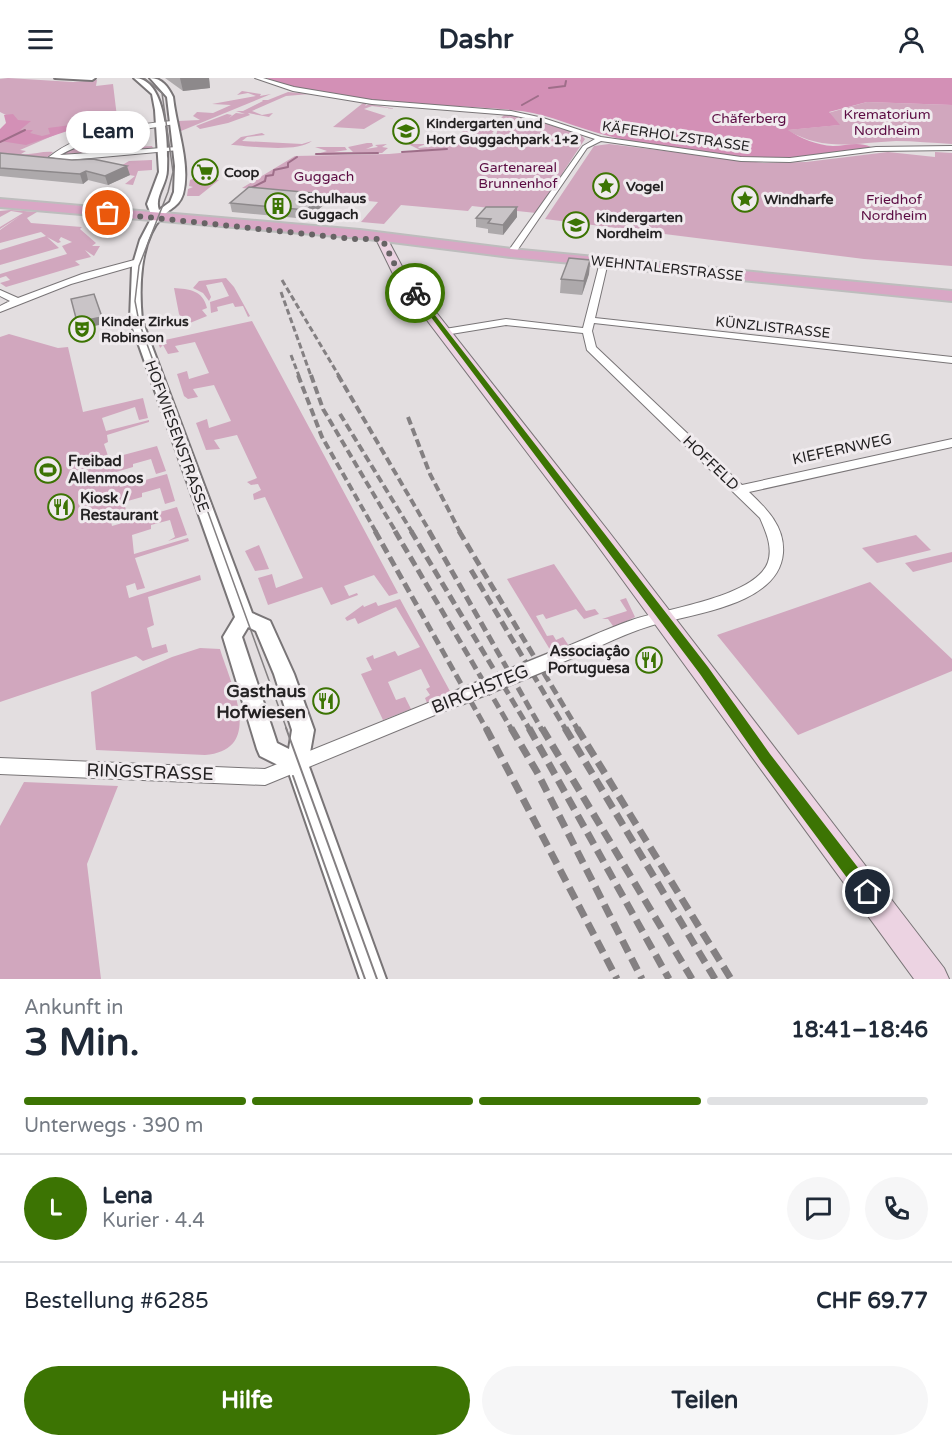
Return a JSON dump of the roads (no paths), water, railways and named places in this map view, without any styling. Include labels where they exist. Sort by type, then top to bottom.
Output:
[{"type":"main road","name":"WEHNTALERSTRASSE","points":[[2,205],[157,217],[171,221],[320,236],[382,239],[952,296]]},
{"type":"main road","points":[[382,239],[400,275],[663,617],[772,767],[933,979]]},
{"type":"street","points":[[58,78],[92,78]]},
{"type":"street","name":"HOFWIESENSTRASSE","points":[[137,78],[155,93],[160,124],[163,172],[152,204],[157,217]]},
{"type":"street","name":"HOFWIESENSTRASSE","points":[[153,78],[169,94],[180,181],[175,203],[157,217],[138,262],[134,301],[136,320],[244,618]]},
{"type":"street","name":"KÄFERHOLZSTRASSE","points":[[258,78],[293,89],[357,100],[511,113],[551,122],[600,138],[670,150],[768,160],[899,148],[952,148]]},
{"type":"street","points":[[172,123],[114,130],[91,136],[55,155],[69,158],[177,150]]},
{"type":"street","points":[[511,253],[585,147],[600,138]]},
{"type":"street","points":[[0,309],[109,268],[138,262]]},
{"type":"street","points":[[589,326],[604,262]]},
{"type":"street","points":[[0,293],[18,301]]},
{"type":"street","name":"KÜNZLISTRASSE","points":[[445,332],[506,322],[659,328],[952,360]]},
{"type":"street","name":"HOFFELD","points":[[589,326],[591,348],[766,516],[777,542],[772,571],[763,583],[749,591],[663,617]]},
{"type":"street","name":"KIEFERNWEG","points":[[739,490],[952,443]]},
{"type":"street","name":"BIRCHSTEG","points":[[297,764],[649,620],[663,617]]},
{"type":"street","points":[[297,764],[268,749],[232,637],[244,618],[263,626],[284,674],[303,730],[297,764],[373,979]]},
{"type":"street","name":"RINGSTRASSE","points":[[0,766],[265,777],[297,764]]},
{"type":"waterway","points":[[549,88],[565,86],[566,81]]},
{"type":"waterway","points":[[522,105],[538,96]]},
{"type":"waterway","points":[[0,142],[25,130]]},
{"type":"waterway","points":[[402,152],[447,149]]},
{"type":"waterway","points":[[316,154],[378,153]]},
{"type":"waterway","points":[[251,188],[265,181],[266,176],[273,175],[274,170],[288,167],[288,163],[297,157]]},
{"type":"tram line","points":[[144,78],[162,93],[173,172],[168,192],[139,266],[135,301],[139,322],[287,730]]},
{"type":"tram line","points":[[286,728],[377,979]]},
{"type":"tram line","points":[[293,776],[365,979]]},
{"type":"railway","points":[[282,280],[339,376]]},
{"type":"railway","points":[[281,292],[311,376]]},
{"type":"railway","points":[[291,355],[299,376]]},
{"type":"railway","points":[[298,375],[322,437],[376,532]]},
{"type":"railway","points":[[311,375],[323,409],[396,532]]},
{"type":"railway","points":[[338,375],[430,532]]},
{"type":"railway","points":[[340,414],[412,532]]},
{"type":"railway","points":[[408,417],[430,474],[460,532]]},
{"type":"railway","points":[[375,531],[487,730]]},
{"type":"railway","points":[[395,531],[512,730]]},
{"type":"railway","points":[[411,531],[530,730]]},
{"type":"railway","points":[[429,531],[542,730]]},
{"type":"railway","points":[[459,531],[578,730]]},
{"type":"railway","points":[[471,570],[566,730]]},
{"type":"railway","points":[[486,728],[617,979]]},
{"type":"railway","points":[[511,728],[537,772],[642,979]]},
{"type":"railway","points":[[529,728],[669,979]]},
{"type":"railway","points":[[542,728],[692,979]]},
{"type":"railway","points":[[565,728],[715,979]]},
{"type":"railway","points":[[577,728],[731,979]]},
{"type":"place","name":"Kindergarten und Hort Guggachpark 1+2","points":[[406,131]]},
{"type":"place","name":"Coop","points":[[205,172]]},
{"type":"place","name":"Vogel","points":[[606,186]]},
{"type":"place","name":"Windharfe","points":[[745,199]]},
{"type":"place","name":"Schulhaus Guggach","points":[[278,206]]},
{"type":"place","name":"Leam","points":[[108,213]]},
{"type":"place","name":"Kindergarten Nordheim","points":[[576,225]]},
{"type":"place","name":"Kinder Zirkus Robinson","points":[[82,329]]},
{"type":"place","name":"Freibad Allenmoos","points":[[48,470]]},
{"type":"place","name":"Kiosk / Restaurant","points":[[61,507]]},
{"type":"place","name":"Associaçâo Portuguesa","points":[[649,660]]},
{"type":"place","name":"Gasthaus Hofwiesen","points":[[326,701]]},
{"type":"park label","name":"Chäferberg","points":[[749,118]]},
{"type":"park label","name":"Krematorium Nordheim","points":[[887,122]]},
{"type":"park label","name":"Guggach","points":[[324,176]]},
{"type":"park label","name":"Gartenareal Brunnenhof","points":[[518,176]]},
{"type":"park label","name":"Friedhof Nordheim","points":[[894,208]]}]
